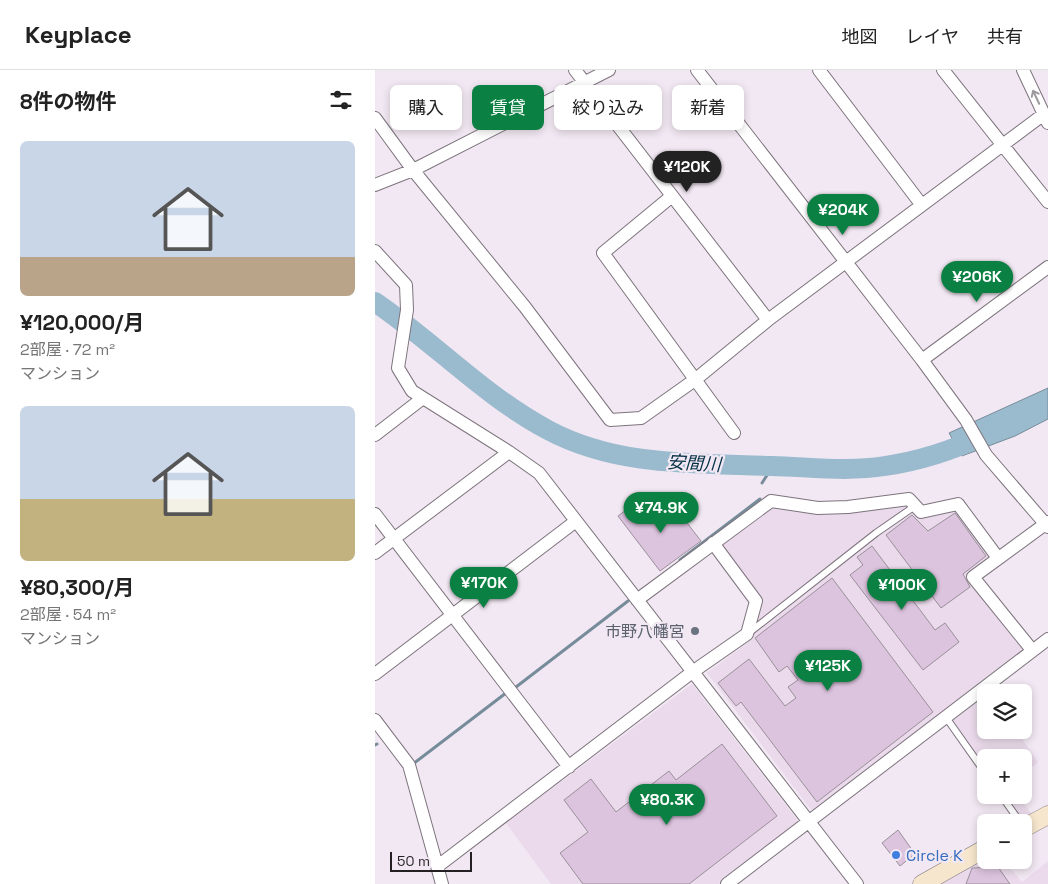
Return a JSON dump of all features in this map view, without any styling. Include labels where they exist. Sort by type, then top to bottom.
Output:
[{"type":"street","points":[[575,70],[768,320]]},
{"type":"street","points":[[375,185],[413,170],[609,70]]},
{"type":"street","points":[[697,70],[922,360],[966,420],[984,453],[1047,524],[973,577],[1032,650]]},
{"type":"street","points":[[819,70],[921,204]]},
{"type":"street","points":[[943,70],[1048,202]]},
{"type":"street","points":[[375,118],[413,170],[525,306],[610,420],[641,418],[696,379],[768,320],[921,204],[1001,145],[1046,118],[1023,70]]},
{"type":"street","points":[[672,196],[603,253],[735,433]]},
{"type":"street","points":[[375,251],[406,285],[407,310],[398,368],[412,391],[509,452],[539,474],[691,673],[857,884]]},
{"type":"street","points":[[922,360],[1048,267]]},
{"type":"street","points":[[375,435],[423,398]]},
{"type":"street","points":[[375,553],[509,452]]},
{"type":"street","points":[[637,600],[771,502],[817,508],[840,508],[909,499],[921,512],[958,504],[998,558]]},
{"type":"street","points":[[375,514],[569,767]]},
{"type":"street","points":[[375,674],[576,521]]},
{"type":"street","points":[[438,866],[691,673],[747,634],[756,601],[713,543]]},
{"type":"street","points":[[727,884],[807,821],[1048,639]]},
{"type":"street","points":[[375,720],[409,765],[442,884]]},
{"type":"street","points":[[1032,825],[1047,818]]},
{"type":"street","points":[[922,884],[977,853]]},
{"type":"lane","points":[[747,634],[876,533],[915,506]]},
{"type":"lane","points":[[945,716],[977,761]]},
{"type":"shaded area","points":[[908,503],[915,511],[956,509],[992,557],[969,577],[1024,651],[984,684],[977,684],[977,739],[1022,739],[1029,749],[977,749],[977,769],[939,714],[812,811],[707,673],[751,640],[761,597],[721,545],[771,507]]},
{"type":"shaded area","points":[[692,684],[799,822],[719,884],[551,884],[506,823]]},
{"type":"shaded area","points":[[1032,753],[1038,762],[1032,768]]},
{"type":"shaded area","points":[[1002,804],[1024,804],[1032,814],[1009,814]]},
{"type":"shaded area","points":[[1048,861],[1048,884],[943,884],[941,881],[977,862],[977,869],[1011,869],[1022,882]]},
{"type":"water","points":[[1048,388],[1048,419],[1015,436],[962,456],[949,433]]},
{"type":"building","points":[[671,502],[701,541],[660,571],[618,516],[634,504],[647,521]]},
{"type":"building","points":[[955,513],[986,556],[963,574],[970,587],[941,608],[886,535],[912,515],[928,531]]},
{"type":"building","points":[[872,546],[935,630],[945,623],[959,642],[923,670],[850,575],[863,565],[857,557]]},
{"type":"building","points":[[832,578],[933,712],[817,802],[741,702],[736,706],[718,683],[749,659],[785,706],[796,698],[788,687],[798,680],[787,666],[779,672],[755,638]]},
{"type":"building","points":[[722,744],[777,816],[689,884],[583,884],[560,853],[588,832],[564,800],[591,779],[616,812],[669,771],[676,780]]},
{"type":"building","points":[[898,830],[915,854],[900,866],[882,843]]},
{"type":"building","points":[[972,868],[999,869],[1010,884],[966,884]]},
{"type":"waterway","name":"安間川","points":[[375,302],[502,401],[548,430],[574,442],[601,451],[657,461],[857,469],[898,464],[922,458],[947,451],[982,436]]},
{"type":"waterway","points":[[762,483],[773,466]]},
{"type":"waterway","points":[[680,560],[760,499]]},
{"type":"waterway","points":[[516,687],[628,601]]},
{"type":"waterway","points":[[412,762],[413,764],[506,693]]},
{"type":"place","name":"市野八幡宮","points":[[695,631]]},
{"type":"place","name":"Circle K","points":[[896,855]]}]
